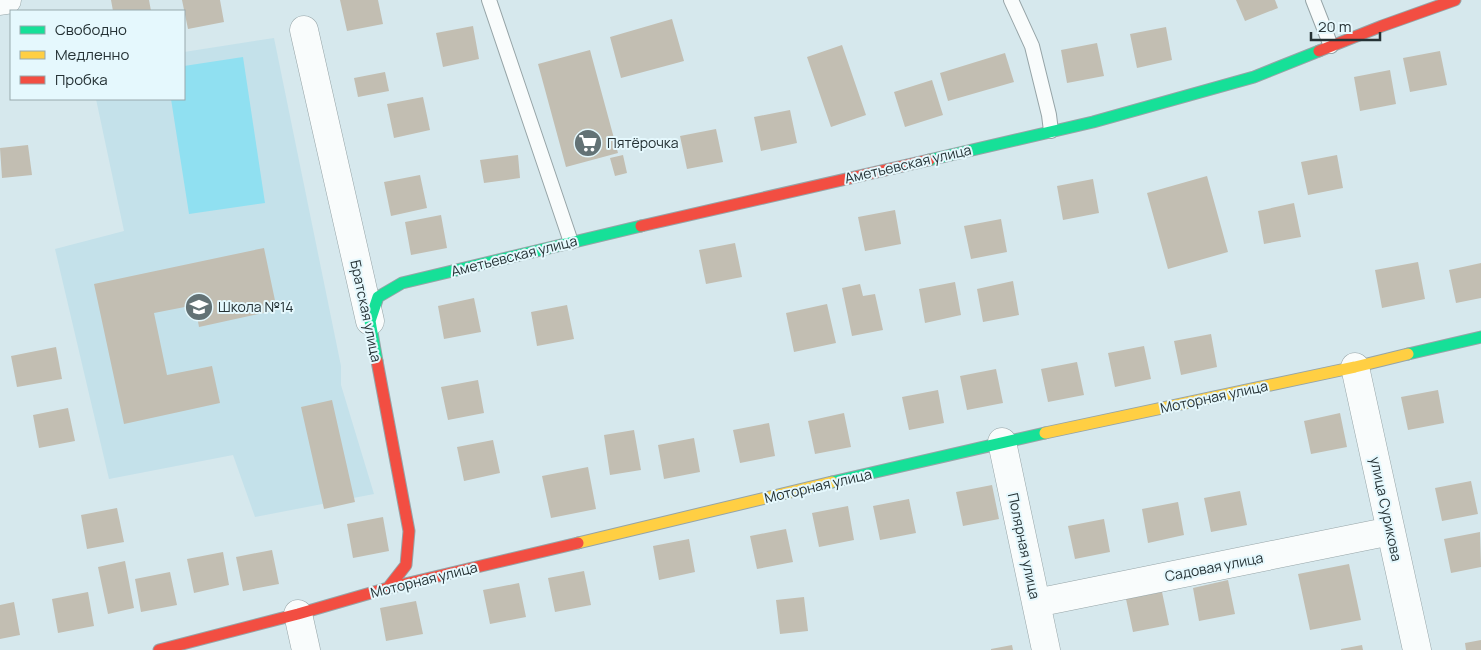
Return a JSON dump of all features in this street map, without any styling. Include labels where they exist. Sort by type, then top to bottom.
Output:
[{"type":"street","points":[[0,1],[7,0]]},
{"type":"street","name":"Аметьевская улица","points":[[370,321],[378,298],[402,283],[571,242],[1093,122],[1254,77],[1382,26],[1456,0]]},
{"type":"street","name":"Братская улица","points":[[304,30],[370,321],[409,531],[406,565],[388,588]]},
{"type":"street","name":"Моторная улица","points":[[159,650],[298,614],[388,588],[1002,442],[1355,367],[1481,337]]},
{"type":"street","name":"улица Сурикова","points":[[1355,367],[1418,650]]},
{"type":"street","name":"Полярная улица","points":[[1002,442],[1046,650]]},
{"type":"street","name":"Садовая улица","points":[[1036,603],[1391,531]]},
{"type":"street","points":[[298,614],[306,650]]},
{"type":"lane","points":[[489,0],[571,242]]},
{"type":"lane","points":[[1011,0],[1032,46],[1049,115],[1051,132]]},
{"type":"lane","points":[[1313,0],[1331,46]]},
{"type":"shaded area","name":"Школа №14","points":[[274,38],[341,366],[341,385],[374,494],[255,517],[233,455],[109,479],[55,249],[124,231],[96,100],[185,100],[185,52]]},
{"type":"shaded area","points":[[243,57],[265,203],[189,214],[171,100],[185,100],[185,66]]},
{"type":"building","points":[[111,0],[149,0],[151,10],[113,10]]},
{"type":"building","points":[[182,0],[220,0],[224,22],[188,29]]},
{"type":"building","points":[[340,0],[378,0],[383,24],[347,31]]},
{"type":"building","points":[[1236,0],[1275,0],[1278,8],[1245,21]]},
{"type":"building","points":[[672,19],[684,61],[621,78],[610,37]]},
{"type":"building","points":[[473,26],[479,59],[443,67],[436,33]]},
{"type":"building","points":[[1166,27],[1172,60],[1137,68],[1130,34]]},
{"type":"building","points":[[1097,43],[1104,76],[1067,83],[1061,50]]},
{"type":"building","points":[[842,45],[866,115],[831,127],[807,57]]},
{"type":"building","points":[[590,50],[618,153],[566,167],[538,64]]},
{"type":"building","points":[[1440,51],[1447,85],[1410,92],[1403,58]]},
{"type":"building","points":[[1005,53],[1014,82],[948,101],[940,73]]},
{"type":"building","points":[[1390,70],[1396,104],[1360,111],[1354,77]]},
{"type":"building","points":[[385,72],[389,91],[358,97],[354,78]]},
{"type":"building","points":[[932,80],[943,115],[905,127],[894,92]]},
{"type":"building","points":[[423,97],[430,130],[394,138],[387,104]]},
{"type":"building","points":[[790,110],[797,143],[761,151],[754,117]]},
{"type":"building","points":[[716,129],[723,162],[687,169],[680,136]]},
{"type":"building","points":[[28,145],[32,175],[2,178],[0,148]]},
{"type":"building","points":[[518,155],[520,178],[484,183],[480,160]]},
{"type":"building","points":[[623,155],[627,173],[615,176],[610,158]]},
{"type":"building","points":[[1337,155],[1343,188],[1308,195],[1301,162]]},
{"type":"building","points":[[420,175],[427,208],[391,216],[384,182]]},
{"type":"building","points":[[1207,176],[1228,252],[1168,269],[1147,193]]},
{"type":"building","points":[[1093,179],[1099,213],[1063,220],[1057,186]]},
{"type":"building","points":[[1294,203],[1301,237],[1264,244],[1258,211]]},
{"type":"building","points":[[895,210],[901,244],[865,251],[858,217]]},
{"type":"building","points":[[441,215],[447,248],[411,255],[405,222]]},
{"type":"building","points":[[1001,219],[1007,252],[971,259],[964,226]]},
{"type":"building","points":[[735,243],[742,277],[706,284],[699,250]]},
{"type":"building","points":[[264,248],[277,310],[199,327],[195,305],[154,313],[167,375],[212,366],[220,403],[124,424],[94,284]]},
{"type":"building","points":[[1418,262],[1425,299],[1382,308],[1375,270]]},
{"type":"building","points":[[1481,263],[1481,298],[1456,303],[1449,270]]},
{"type":"building","points":[[1013,281],[1019,315],[983,322],[977,289]]},
{"type":"building","points":[[955,282],[961,315],[925,323],[919,289]]},
{"type":"building","points":[[860,284],[863,296],[875,294],[883,330],[852,336],[842,288]]},
{"type":"building","points":[[474,298],[481,332],[444,339],[438,306]]},
{"type":"building","points":[[827,304],[836,343],[794,352],[786,313]]},
{"type":"building","points":[[567,305],[574,339],[537,346],[531,312]]},
{"type":"building","points":[[1211,334],[1217,367],[1181,375],[1174,341]]},
{"type":"building","points":[[1144,346],[1151,379],[1115,387],[1108,353]]},
{"type":"building","points":[[56,347],[62,379],[17,387],[11,356]]},
{"type":"building","points":[[1077,362],[1084,395],[1048,402],[1041,369]]},
{"type":"building","points":[[996,369],[1003,403],[967,410],[960,376]]},
{"type":"building","points":[[478,380],[484,413],[448,420],[441,387]]},
{"type":"building","points":[[938,390],[944,423],[909,430],[902,397]]},
{"type":"building","points":[[1438,390],[1444,423],[1408,430],[1401,397]]},
{"type":"building","points":[[332,400],[355,502],[324,509],[301,407]]},
{"type":"building","points":[[68,408],[75,441],[39,448],[33,415]]},
{"type":"building","points":[[844,413],[851,447],[815,454],[808,421]]},
{"type":"building","points":[[1340,413],[1347,447],[1311,454],[1304,421]]},
{"type":"building","points":[[769,423],[775,456],[740,463],[733,430]]},
{"type":"building","points":[[634,430],[641,470],[610,475],[604,435]]},
{"type":"building","points":[[694,438],[700,472],[664,479],[658,445]]},
{"type":"building","points":[[493,440],[500,473],[464,481],[457,447]]},
{"type":"building","points":[[588,467],[596,509],[551,518],[542,476]]},
{"type":"building","points":[[1471,481],[1478,514],[1442,521],[1435,488]]},
{"type":"building","points":[[992,485],[999,519],[963,526],[956,492]]},
{"type":"building","points":[[1240,491],[1247,525],[1211,532],[1204,498]]},
{"type":"building","points":[[909,499],[916,533],[880,540],[873,506]]},
{"type":"building","points":[[1178,502],[1184,535],[1148,543],[1142,509]]},
{"type":"building","points":[[848,506],[854,540],[819,547],[812,513]]},
{"type":"building","points":[[117,508],[124,542],[87,549],[81,515]]},
{"type":"building","points":[[383,517],[389,551],[353,558],[347,524]]},
{"type":"building","points":[[1104,519],[1110,552],[1075,559],[1068,526]]},
{"type":"building","points":[[786,529],[793,562],[757,569],[750,536]]},
{"type":"building","points":[[1480,532],[1481,567],[1451,573],[1444,539]]},
{"type":"building","points":[[689,539],[695,572],[659,580],[653,546]]},
{"type":"building","points":[[272,550],[279,584],[243,591],[236,557]]},
{"type":"building","points":[[223,552],[229,585],[194,593],[187,559]]},
{"type":"building","points":[[125,561],[134,608],[108,614],[98,567]]},
{"type":"building","points":[[1349,564],[1361,620],[1310,630],[1298,574]]},
{"type":"building","points":[[584,571],[591,605],[555,612],[548,578]]},
{"type":"building","points":[[170,572],[177,605],[141,612],[135,579]]},
{"type":"building","points":[[1228,580],[1235,614],[1199,621],[1193,588]]},
{"type":"building","points":[[519,583],[526,617],[490,624],[483,590]]},
{"type":"building","points":[[88,592],[94,626],[58,633],[52,599]]},
{"type":"building","points":[[1162,592],[1169,625],[1133,632],[1126,599]]},
{"type":"building","points":[[804,597],[808,631],[780,634],[776,600]]},
{"type":"building","points":[[416,601],[423,634],[386,641],[380,608]]},
{"type":"building","points":[[14,602],[20,635],[0,639],[0,605]]},
{"type":"building","points":[[1481,640],[1481,650],[1466,650],[1465,643]]},
{"type":"building","points":[[1012,645],[1013,650],[991,650],[991,649]]},
{"type":"building","points":[[1362,645],[1363,650],[1341,650],[1341,649]]},
{"type":"traffic: fast","points":[[929,160],[1093,122],[1254,77],[1319,51]]},
{"type":"traffic: fast","points":[[377,361],[370,321],[378,297],[402,283],[641,226]]},
{"type":"traffic: fast","points":[[1408,354],[1481,337]]},
{"type":"traffic: fast","points":[[832,482],[1045,433]]},
{"type":"traffic: slow","points":[[1045,433],[1408,354]]},
{"type":"traffic: slow","points":[[578,543],[832,482]]},
{"type":"traffic: jam","points":[[1319,51],[1455,0]]},
{"type":"traffic: jam","points":[[641,226],[929,160]]},
{"type":"traffic: jam","points":[[377,361],[409,531],[406,565],[388,588]]},
{"type":"traffic: jam","points":[[159,650],[298,614],[388,588],[578,543]]},
{"type":"place","name":"Пятёрочка","points":[[588,143]]},
{"type":"place","name":"Школа №14","points":[[199,307]]}]
